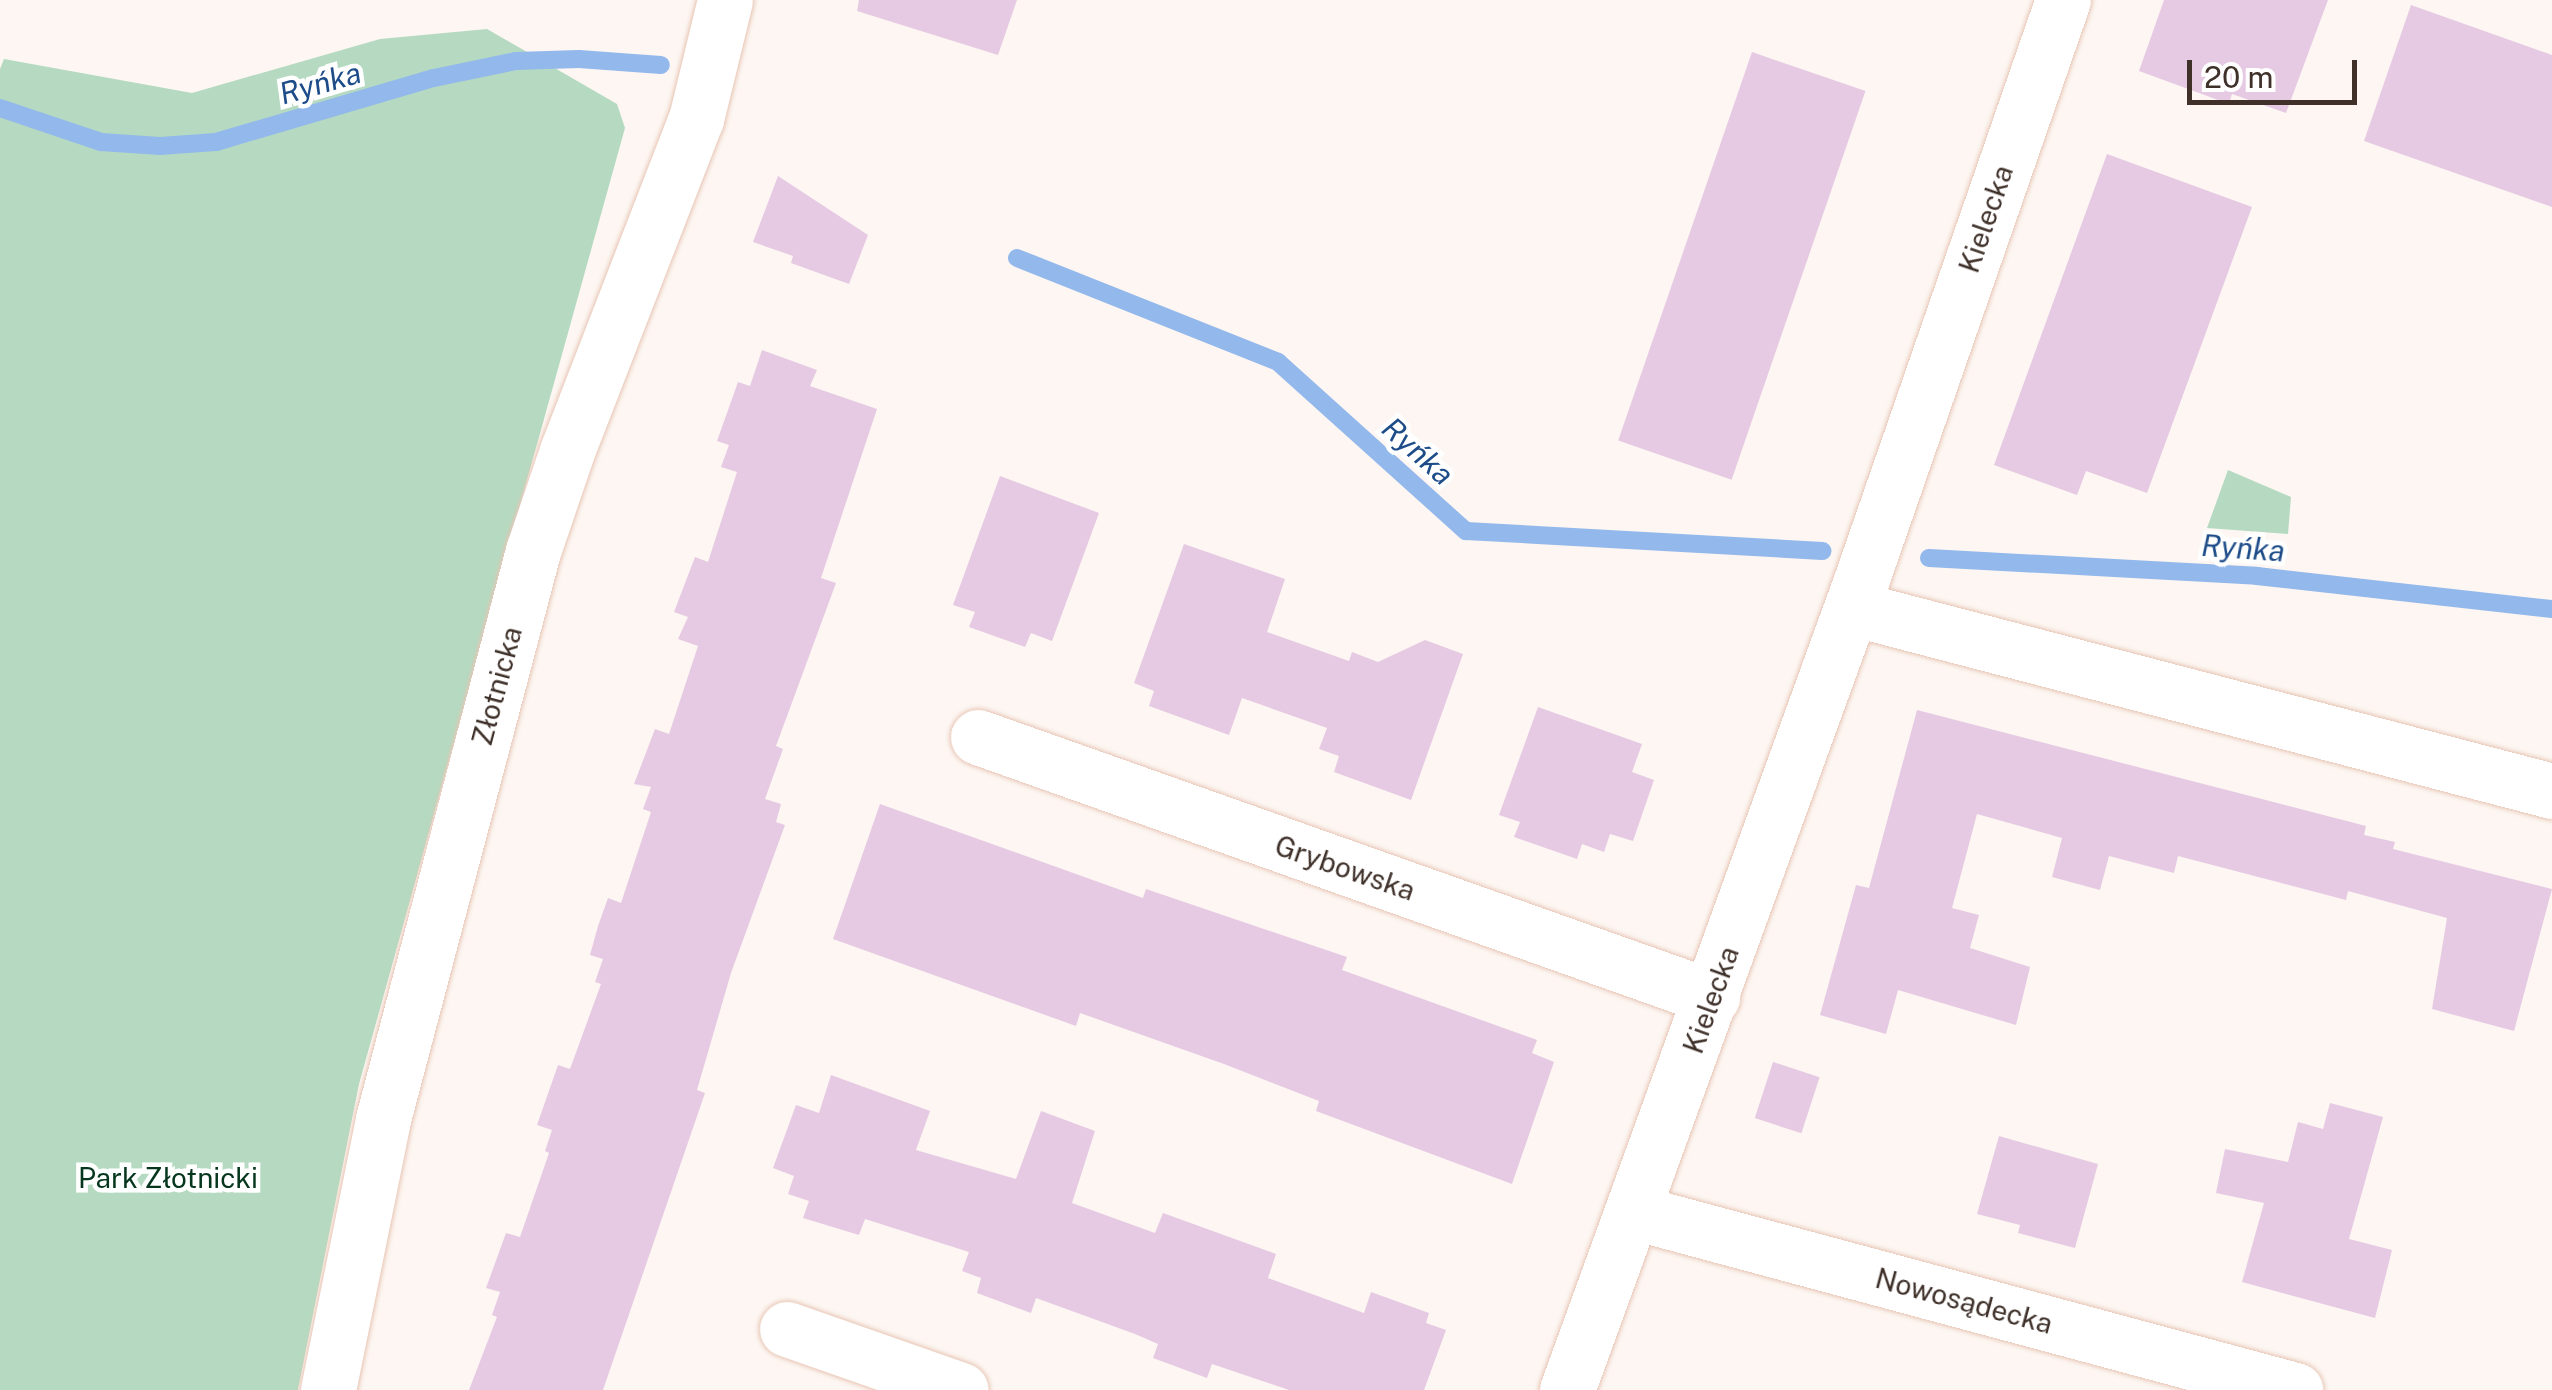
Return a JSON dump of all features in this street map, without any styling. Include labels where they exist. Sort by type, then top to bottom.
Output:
[{"type":"street","name":"Złotnicka","points":[[328,1390],[384,1119],[533,551],[566,451],[696,119],[725,0]]},
{"type":"street","name":"Kielecka","points":[[1567,1390],[1852,608],[2063,0]]},
{"type":"street","points":[[1852,608],[2552,791]]},
{"type":"street","name":"Grybowska","points":[[978,737],[1712,997]]},
{"type":"street","name":"Nowosądecka","points":[[1634,1212],[2295,1390]]},
{"type":"street","points":[[787,1329],[961,1390]]},
{"type":"green space","name":"Park Złotnicki","points":[[487,29],[617,104],[625,128],[359,1084],[298,1390],[0,1390],[0,69],[4,59],[192,93],[380,39]]},
{"type":"green space","points":[[2228,470],[2291,497],[2288,534],[2207,528]]},
{"type":"building","points":[[859,0],[1017,0],[998,55],[857,11]]},
{"type":"building","points":[[2164,0],[2328,0],[2286,113],[2232,94],[2229,104],[2139,71]]},
{"type":"building","points":[[2411,5],[2552,55],[2552,207],[2364,141]]},
{"type":"building","points":[[1752,52],[1865,91],[1732,480],[1618,441]]},
{"type":"building","points":[[2107,154],[2252,207],[2147,493],[2086,471],[2077,495],[1994,465]]},
{"type":"building","points":[[778,176],[868,235],[849,284],[791,263],[793,256],[753,242]]},
{"type":"building","points":[[762,350],[817,370],[810,386],[877,409],[821,578],[836,583],[776,746],[783,749],[765,799],[781,804],[776,822],[785,825],[731,973],[697,1090],[705,1093],[603,1390],[469,1390],[497,1317],[492,1315],[500,1292],[486,1288],[506,1233],[520,1237],[549,1153],[545,1151],[552,1130],[537,1125],[558,1065],[570,1069],[601,984],[595,982],[603,959],[590,955],[598,926],[608,898],[621,903],[651,812],[643,809],[651,787],[634,784],[655,729],[669,734],[698,646],[678,639],[688,617],[674,612],[695,557],[708,562],[737,472],[721,467],[729,445],[717,441],[738,382],[750,386]]},
{"type":"building","points":[[1000,476],[1099,513],[1052,641],[1031,633],[1025,647],[969,627],[975,612],[953,605]]},
{"type":"building","points":[[1184,544],[1285,579],[1267,632],[1349,661],[1352,652],[1378,662],[1425,640],[1463,654],[1411,800],[1334,772],[1339,756],[1319,749],[1327,728],[1242,698],[1229,735],[1149,706],[1154,691],[1134,683]]},
{"type":"building","points":[[1538,707],[1642,744],[1632,772],[1654,780],[1633,841],[1610,834],[1604,852],[1582,844],[1577,859],[1514,837],[1520,822],[1499,815]]},
{"type":"building","points":[[1917,710],[2366,826],[2364,835],[2395,842],[2393,849],[2552,889],[2514,1031],[2432,1009],[2447,918],[2348,891],[2346,900],[2178,856],[2174,873],[2109,856],[2100,890],[2052,877],[2062,838],[1977,814],[1952,908],[1979,915],[1970,948],[2030,967],[2016,1025],[1898,990],[1886,1034],[1820,1015],[1856,885],[1869,888]]},
{"type":"building","points":[[880,804],[1143,898],[1146,889],[1347,957],[1342,970],[1537,1040],[1532,1053],[1554,1062],[1512,1184],[1316,1111],[1319,1101],[1224,1064],[1080,1013],[1076,1026],[833,939]]},
{"type":"building","points":[[1773,1062],[1820,1077],[1801,1133],[1755,1118]]},
{"type":"building","points":[[831,1075],[930,1111],[916,1150],[1016,1179],[1041,1111],[1095,1131],[1072,1203],[1155,1233],[1163,1213],[1276,1254],[1268,1278],[1364,1313],[1371,1292],[1429,1313],[1426,1323],[1446,1330],[1424,1390],[1289,1390],[1212,1364],[1207,1378],[1153,1358],[1158,1344],[1135,1334],[1036,1298],[1031,1313],[977,1293],[981,1278],[962,1271],[969,1252],[865,1219],[859,1235],[803,1218],[809,1201],[788,1194],[794,1176],[773,1168],[796,1105],[819,1113]]},
{"type":"building","points":[[2330,1103],[2383,1117],[2349,1239],[2392,1250],[2375,1318],[2242,1282],[2264,1203],[2216,1193],[2225,1149],[2288,1162],[2298,1122],[2323,1129]]},
{"type":"building","points":[[1999,1136],[2098,1164],[2075,1248],[2018,1233],[2020,1225],[1977,1214]]},
{"type":"waterway","name":"Ryńka","points":[[0,108],[101,142],[160,146],[216,142],[434,78],[516,61],[579,59],[661,65]]},
{"type":"waterway","name":"Ryńka","points":[[1017,258],[1278,362],[1466,531],[1822,551]]},
{"type":"waterway","name":"Ryńka","points":[[1929,558],[2257,576],[2552,609]]}]
